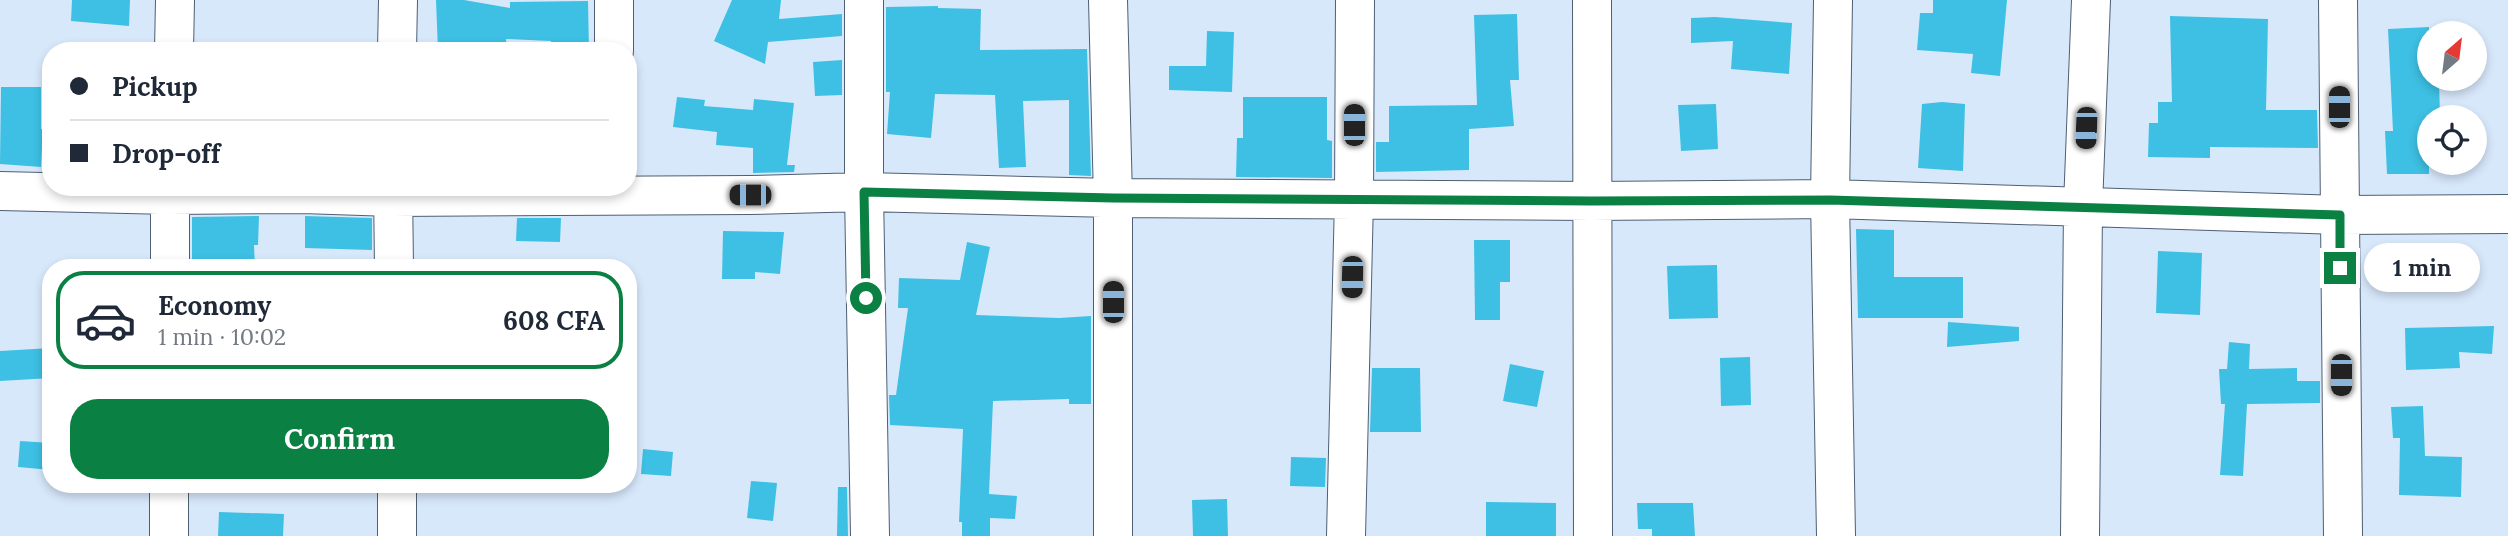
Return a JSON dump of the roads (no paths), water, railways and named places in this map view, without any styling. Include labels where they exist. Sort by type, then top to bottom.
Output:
[{"type":"street","points":[[174,42],[175,0]]},
{"type":"street","points":[[397,42],[398,0]]},
{"type":"street","points":[[614,0],[614,42]]},
{"type":"street","points":[[864,0],[864,192],[870,536]]},
{"type":"street","points":[[1108,0],[1113,198],[1113,536]]},
{"type":"street","points":[[1346,536],[1354,199],[1355,0]]},
{"type":"street","points":[[1592,0],[1592,536]]},
{"type":"street","points":[[1833,0],[1830,200],[1836,536]]},
{"type":"street","points":[[2080,536],[2083,205],[2091,0]]},
{"type":"street","points":[[2338,0],[2343,536]]},
{"type":"street","points":[[0,191],[42,191]]},
{"type":"street","points":[[637,192],[750,195],[864,192],[1113,198],[1830,200],[2083,205],[2340,215],[2508,214]]},
{"type":"street","points":[[170,196],[170,259]]},
{"type":"street","points":[[393,196],[394,259]]},
{"type":"street","points":[[169,493],[169,536]]},
{"type":"street","points":[[397,493],[397,536]]}]
